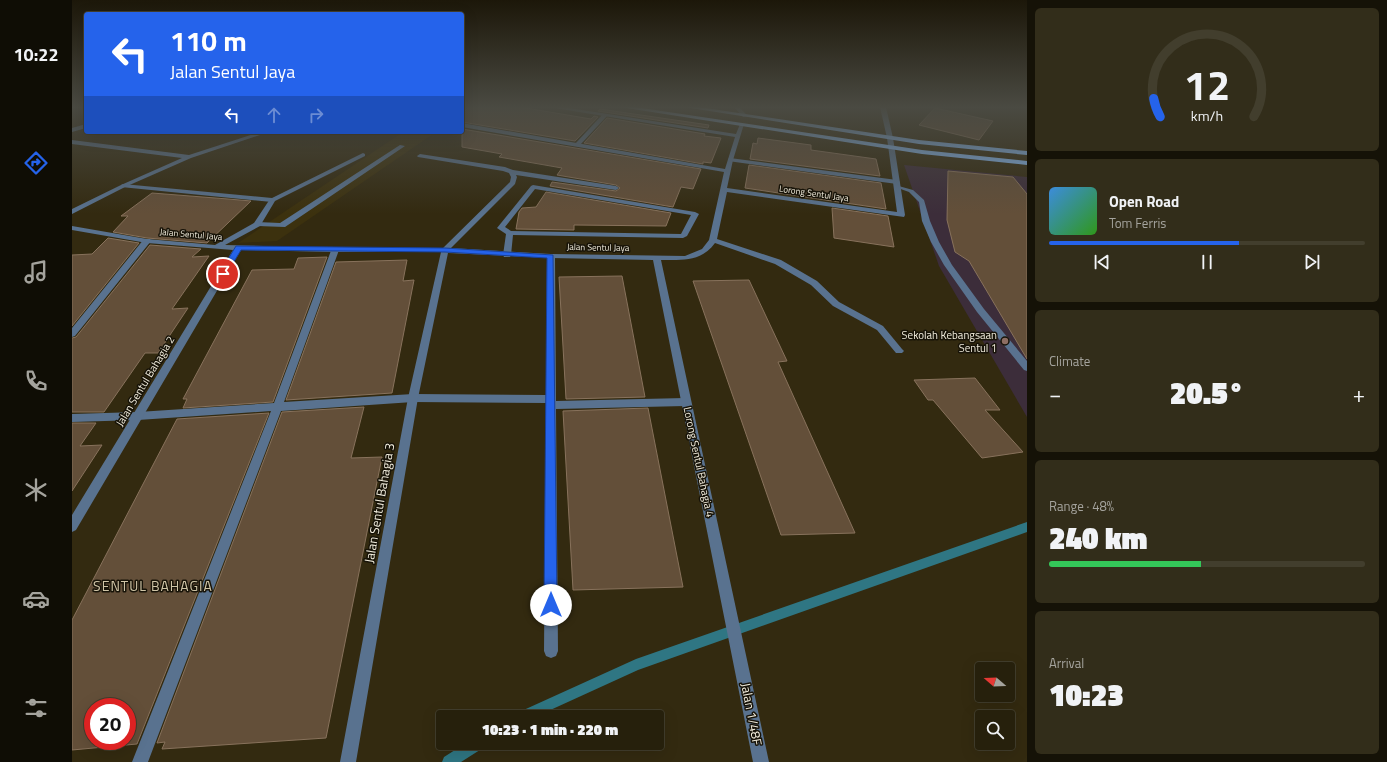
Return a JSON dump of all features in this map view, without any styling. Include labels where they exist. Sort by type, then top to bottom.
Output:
[{"type":"main road","points":[[857,143],[948,155],[1027,163]]},
{"type":"main road","points":[[935,143],[1027,152]]},
{"type":"street","points":[[76,143],[189,157]]},
{"type":"street","points":[[72,212],[122,186],[189,157],[233,143]]},
{"type":"street","points":[[562,143],[728,171]]},
{"type":"street","points":[[735,143],[723,189],[713,240],[778,262],[814,283],[836,304],[880,328],[899,351]]},
{"type":"street","points":[[891,143],[897,184]]},
{"type":"street","points":[[257,224],[282,225],[402,146]]},
{"type":"street","points":[[122,186],[272,200],[363,155]]},
{"type":"street","points":[[420,156],[616,188]]},
{"type":"street","points":[[730,160],[897,184],[911,191],[922,201],[923,214],[942,256],[980,309],[1027,368]]},
{"type":"street","points":[[445,250],[513,182],[514,177],[511,172]]},
{"type":"street","name":"Lorong Sentul Jaya","points":[[723,189],[901,215],[897,184]]},
{"type":"street","points":[[533,187],[695,214],[683,236],[510,233],[501,228],[533,187]]},
{"type":"street","points":[[216,247],[257,224],[272,200]]},
{"type":"street","name":"Jalan Sentul Jaya","points":[[74,230],[148,241],[216,247],[335,250],[445,250],[507,255],[657,258],[686,258],[705,251],[713,240]]},
{"type":"street","points":[[507,255],[510,233]]},
{"type":"street","points":[[72,334],[148,241]]},
{"type":"street","name":"Jalan Sentul Bahagia 2","points":[[72,526],[238,248]]},
{"type":"street","points":[[140,762],[278,406],[335,250]]},
{"type":"street","name":"Jalan Sentul Bahagia 3","points":[[348,762],[413,398],[445,250]]},
{"type":"street","points":[[551,256],[551,651]]},
{"type":"street","name":"Lorong Sentul Bahagia 4","points":[[657,258],[685,402],[742,666]]},
{"type":"street","points":[[72,418],[138,416],[413,398],[551,402],[685,402]]},
{"type":"street","name":"Jalan 1/48F","points":[[742,666],[761,762]]},
{"type":"shaded area","points":[[387,143],[421,143],[277,241],[238,243]]},
{"type":"shaded area","name":"Sekolah Kebangsaan Sentul 1","points":[[904,165],[1027,177],[1027,417],[939,266]]},
{"type":"building","points":[[462,143],[543,143],[701,169],[693,189],[681,187],[673,207],[550,186],[552,182],[616,191],[620,188],[616,185],[557,175],[562,168],[499,157],[502,154],[462,147]]},
{"type":"building","points":[[584,143],[719,143],[711,163],[703,162],[703,164]]},
{"type":"building","points":[[753,143],[757,144],[757,143],[793,143],[811,145],[811,150],[876,159],[880,176],[750,159]]},
{"type":"building","points":[[749,165],[881,183],[886,209],[745,188]]},
{"type":"building","points":[[948,171],[1013,177],[1027,194],[1027,359],[969,261],[955,252],[947,220]]},
{"type":"building","points":[[546,192],[671,213],[666,226],[574,225],[574,230],[516,229],[519,212],[522,208],[536,207]]},
{"type":"building","points":[[152,193],[251,201],[207,243],[147,238],[113,232],[128,216],[121,216]]},
{"type":"building","points":[[832,208],[888,216],[894,247],[834,238]]},
{"type":"building","points":[[108,238],[139,243],[72,326],[72,255],[92,254]]},
{"type":"building","points":[[150,245],[201,249],[192,257],[209,256],[172,309],[188,308],[158,353],[145,353],[104,412],[72,412],[72,338],[76,337]]},
{"type":"building","points":[[327,257],[273,402],[183,408],[187,399],[183,399],[252,270],[294,269],[298,258]]},
{"type":"building","points":[[407,260],[403,281],[414,280],[392,393],[286,400],[336,262]]},
{"type":"building","points":[[622,276],[645,397],[566,399],[559,277]]},
{"type":"building","points":[[749,280],[787,361],[778,362],[855,533],[781,535],[693,281]]},
{"type":"building","points":[[975,378],[1000,410],[985,410],[1023,452],[982,458],[933,400],[928,400],[914,380]]},
{"type":"building","points":[[364,407],[351,458],[382,457],[326,738],[162,749],[165,742],[157,743],[282,412]]},
{"type":"building","points":[[648,408],[683,587],[573,590],[563,411]]},
{"type":"building","points":[[269,413],[137,744],[136,698],[84,698],[84,749],[72,750],[72,620],[177,419]]},
{"type":"building","points":[[72,423],[96,423],[80,446],[102,445],[72,491]]},
{"type":"waterway","points":[[536,710],[636,665],[1027,527]]},
{"type":"waterway","points":[[449,762],[467,750]]},
{"type":"place","name":"Sekolah Kebangsaan Sentul 1","points":[[1005,341]]},
{"type":"district","name":"SENTUL BAHAGIA","points":[[153,585]]},
{"type":"route","points":[[223,274],[238,248],[445,250],[507,255],[551,256],[551,605]]}]
